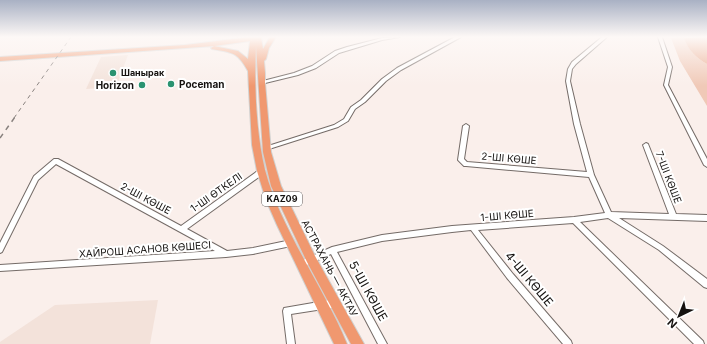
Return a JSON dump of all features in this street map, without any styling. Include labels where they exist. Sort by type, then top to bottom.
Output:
[{"type":"highway","points":[[0,59],[89,53]]},
{"type":"highway","points":[[235,53],[248,62],[251,74],[261,78],[264,53]]},
{"type":"highway","name":"KAZ09","points":[[253,53],[251,74],[256,145],[261,172],[271,200],[341,344]]},
{"type":"highway","name":"АСТРАХАНЬ — АКТАУ","points":[[257,53],[261,78],[267,148],[270,166],[276,186],[311,259],[358,344]]},
{"type":"street","points":[[261,78],[296,74],[314,67],[335,53]]},
{"type":"street","points":[[267,148],[336,126],[346,120],[353,108],[384,80],[399,69],[430,53]]},
{"type":"street","points":[[586,53],[574,63],[570,69],[568,81],[577,124],[591,175],[609,215],[661,248],[707,284]]},
{"type":"street","points":[[665,53],[670,67],[666,85],[707,165]]},
{"type":"street","name":"2-ШІ КӨШЕ","points":[[466,126],[461,160],[466,164],[591,175]]},
{"type":"street","name":"7-ШI КӨШЕ","points":[[646,145],[673,216]]},
{"type":"street","name":"2-ШІ КӨШЕ","points":[[0,250],[36,178],[56,161],[226,254]]},
{"type":"street","name":"1-ШІ ӨТКЕЛІ","points":[[182,229],[261,172]]},
{"type":"street","name":"1-ШІ КӨШЕ","points":[[302,264],[332,250],[382,238],[452,229],[574,220],[609,215],[707,218]]},
{"type":"street","points":[[574,220],[700,344]]},
{"type":"street","name":"4-ШI КӨШЕ","points":[[473,228],[510,276],[568,344]]},
{"type":"street","name":"ХАЙРОШ АСАНОВ КӨШЕСІ","points":[[0,268],[226,254],[253,251],[291,243]]},
{"type":"street","name":"5-ШI КӨШЕ","points":[[332,250],[383,344]]},
{"type":"street","points":[[291,344],[287,311],[336,303]]},
{"type":"shaded area","points":[[677,53],[693,53],[707,64],[707,106],[680,61]]},
{"type":"shaded area","points":[[693,53],[707,53],[707,64]]},
{"type":"shaded area","points":[[128,55],[116,87],[86,89],[101,57]]},
{"type":"shaded area","points":[[158,300],[150,344],[0,344],[0,342],[55,305]]},
{"type":"railway","points":[[14,118],[60,53]]},
{"type":"railway","points":[[0,138],[15,117]]},
{"type":"place","name":"Шанырак","points":[[113,73]]},
{"type":"place","name":"Poceman","points":[[171,84]]},
{"type":"place","name":"Horizon","points":[[142,85]]}]
